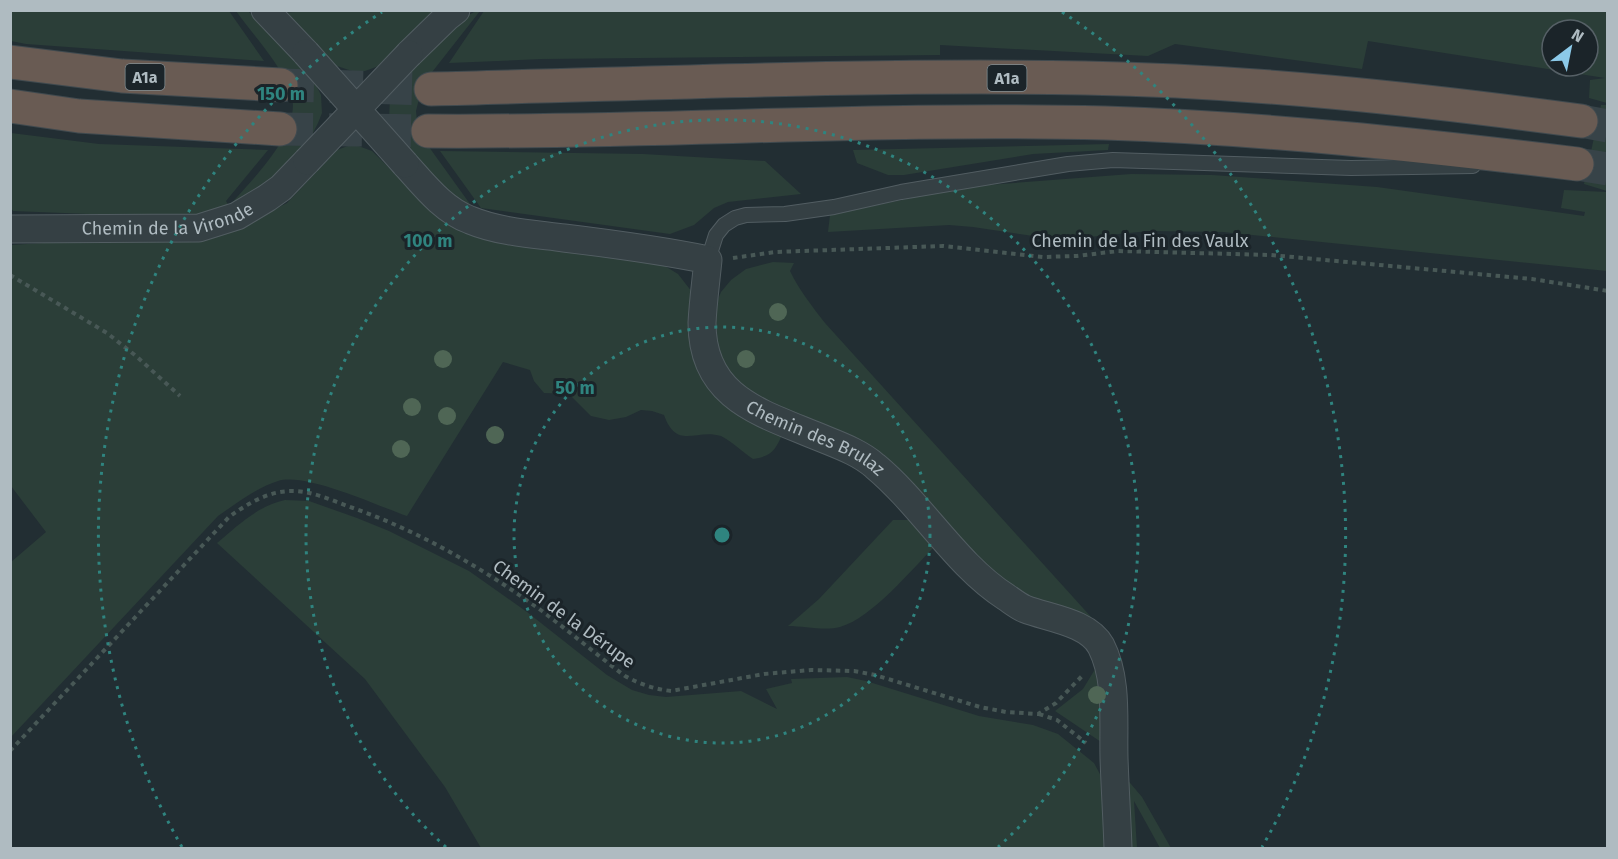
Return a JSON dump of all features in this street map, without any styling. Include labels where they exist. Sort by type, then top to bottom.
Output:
[{"type":"highway","name":"A1a","points":[[10,62],[122,76],[281,85]]},
{"type":"highway","name":"A1a","points":[[431,89],[871,78],[1085,78],[1292,88],[1449,104],[1581,122]]},
{"type":"highway","points":[[10,106],[80,116],[280,129]]},
{"type":"highway","points":[[428,131],[509,132],[884,123],[1105,123],[1299,134],[1422,145],[1577,164]]},
{"type":"street","points":[[265,10],[429,191],[448,208],[470,221],[514,231],[657,249],[708,260]]},
{"type":"street","name":"Chemin de la Vironde","points":[[10,229],[199,228],[237,216],[281,188],[409,54],[456,10]]},
{"type":"street","name":"Chemin des Brulaz","points":[[708,260],[702,323],[704,347],[711,368],[733,396],[748,406],[836,444],[873,463],[976,573],[998,593],[1022,608],[1071,623],[1100,645]]},
{"type":"street","points":[[1100,645],[1112,689],[1118,849]]},
{"type":"lane","points":[[708,260],[716,235],[724,225],[735,218],[746,215],[785,214],[834,207],[901,192],[1068,164],[1124,160],[1351,168],[1577,164]]},
{"type":"path","name":"Chemin de la Fin des Vaulx","points":[[708,260],[749,257],[776,252],[943,246],[1043,257],[1118,251],[1271,255],[1532,279],[1608,291]]},
{"type":"path","points":[[10,275],[107,333],[180,396]]},
{"type":"path","name":"Chemin de la Dérupe","points":[[10,751],[229,518],[263,497],[291,491],[309,492],[415,533],[509,589],[625,676],[657,690],[671,691],[764,674],[811,670],[854,671],[980,707],[1006,712],[1038,714],[1057,720],[1114,768]]},
{"type":"path","points":[[1038,714],[1056,703],[1072,688],[1089,668],[1100,645]]},
{"type":"green space","points":[[319,10],[436,11],[384,64],[365,71],[352,71],[331,64],[282,13]]},
{"type":"green space","points":[[10,11],[229,11],[264,61],[26,44],[11,41]]},
{"type":"green space","points":[[236,11],[248,11],[311,75],[321,95],[322,113],[318,123],[308,143],[290,163],[239,206],[190,218],[13,211],[11,208],[11,133],[99,144],[268,150],[226,201],[229,206],[263,168],[284,137],[293,105],[290,90],[279,69]]},
{"type":"green space","points":[[480,11],[429,76],[420,95],[416,111],[424,140],[475,211],[459,203],[396,142],[389,121],[390,97],[397,79],[452,24]]},
{"type":"green space","points":[[484,11],[1607,11],[1607,103],[1589,98],[1590,80],[1605,78],[1600,77],[1600,18],[1540,18],[1540,68],[1368,41],[1362,69],[1175,44],[1148,56],[940,45],[940,55],[542,59],[449,63]]},
{"type":"green space","points":[[1601,105],[1607,105],[1607,191],[1584,184]]},
{"type":"green space","points":[[353,144],[372,151],[433,211],[475,237],[660,263],[678,274],[692,292],[695,360],[783,433],[778,444],[769,454],[753,459],[721,436],[681,435],[669,426],[664,415],[652,411],[641,410],[626,417],[609,420],[591,416],[569,394],[544,393],[534,381],[530,370],[503,362],[407,516],[342,491],[305,481],[278,481],[254,492],[218,516],[11,737],[11,562],[46,532],[11,486],[11,245],[139,237],[172,242],[242,226],[287,203],[337,150]]},
{"type":"green space","points":[[1109,144],[1108,150],[1033,154],[904,175],[888,175],[857,163],[853,150]]},
{"type":"green space","points":[[440,151],[643,154],[765,161],[801,194],[728,202],[714,208],[694,225],[670,234],[481,208]]},
{"type":"green space","points":[[1131,174],[1212,175],[1377,187],[1584,216],[1585,212],[1561,208],[1564,190],[1607,192],[1607,271],[1223,232],[1149,231],[1068,239],[949,225],[828,232],[830,215],[916,197],[988,185]]},
{"type":"green space","points":[[773,262],[794,263],[790,271],[806,298],[825,323],[1092,618],[1055,608],[1008,589],[861,443],[780,406],[755,398],[727,370],[714,339],[716,304],[721,292],[731,280],[746,269]]},
{"type":"green space","points":[[285,500],[309,501],[357,518],[389,531],[469,571],[527,612],[607,675],[632,690],[666,697],[741,691],[777,709],[766,689],[792,683],[791,679],[847,677],[979,716],[1033,725],[1058,734],[1094,763],[1102,778],[1107,848],[481,848],[445,787],[365,679],[217,543],[257,511]]},
{"type":"green space","points":[[893,520],[916,520],[936,545],[891,592],[852,622],[828,629],[788,626],[819,599]]},
{"type":"green space","points":[[1097,666],[1104,744],[1055,711],[1083,689]]},
{"type":"green space","points":[[1125,777],[1142,797],[1171,848],[1160,848],[1134,801],[1137,848],[1129,848]]},
{"type":"tunnel","points":[[281,85],[431,89]]},
{"type":"tunnel","points":[[1581,121],[1608,126]]},
{"type":"tunnel","points":[[280,129],[428,131]]},
{"type":"tunnel","points":[[1577,164],[1608,169]]}]
